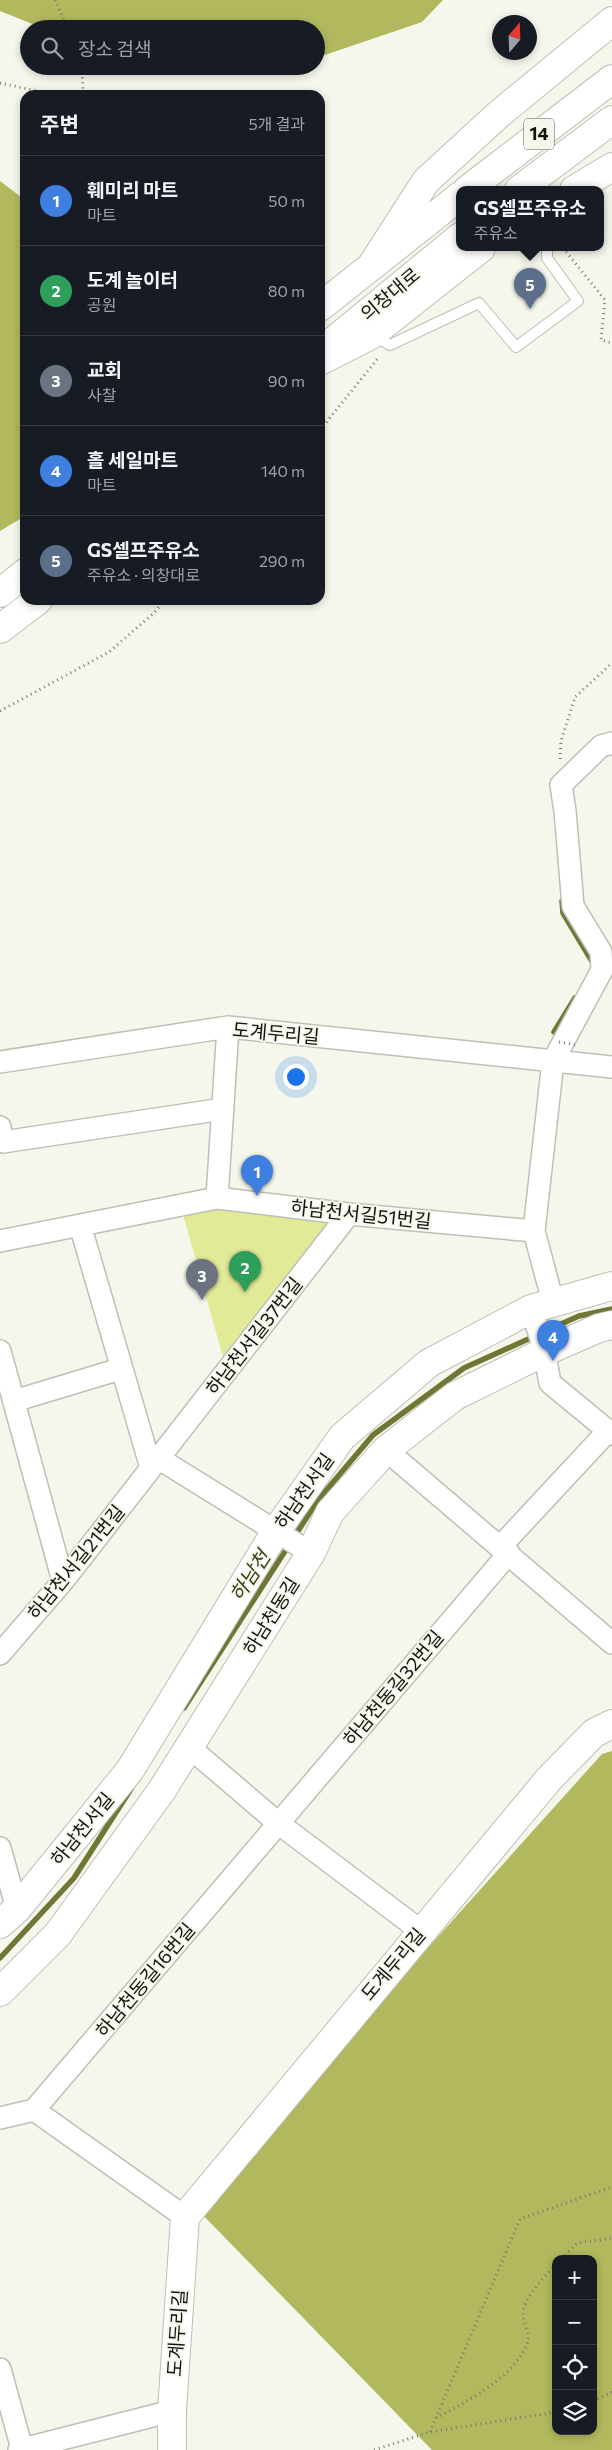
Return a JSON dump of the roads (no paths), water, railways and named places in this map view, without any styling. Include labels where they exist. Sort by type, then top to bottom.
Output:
[{"type":"main road","points":[[372,265],[426,182],[499,114],[612,21]]},
{"type":"main road","name":"14","points":[[472,186],[612,79]]},
{"type":"main road","name":"14","points":[[523,186],[612,120]]},
{"type":"main road","points":[[583,186],[609,174]]},
{"type":"main road","name":"의창대로","points":[[325,299],[372,265],[456,199]]},
{"type":"main road","name":"의창대로","points":[[325,348],[456,240]]},
{"type":"main road","points":[[325,359],[380,340],[479,251]]},
{"type":"main road","points":[[0,593],[20,577]]},
{"type":"main road","points":[[0,629],[31,605]]},
{"type":"main road","name":"하남천서길","points":[[9,1917],[130,1770],[279,1533],[342,1437],[429,1362],[540,1311],[612,1286]]},
{"type":"main road","name":"하남천동길","points":[[0,1992],[58,1934],[162,1790],[330,1512],[386,1450],[455,1396],[544,1349],[612,1325]]},
{"type":"main road","name":"도계두리길","points":[[172,2450],[172,2411],[185,2217],[548,1779],[594,1732],[612,1724]]},
{"type":"street","points":[[610,1433],[550,1383],[540,1311],[534,1231],[556,1051],[602,970],[601,952],[572,906],[565,811],[561,785],[601,746],[612,743]]},
{"type":"street","points":[[217,1198],[228,1027]]},
{"type":"street","name":"도계두리길","points":[[0,1062],[228,1027],[556,1051],[612,1067]]},
{"type":"street","points":[[0,1127],[3,1142],[223,1109]]},
{"type":"street","name":"하남천서길51번길","points":[[0,1241],[217,1198],[350,1214],[534,1231]]},
{"type":"street","name":"하남천서길37번길","points":[[154,1463],[350,1214]]},
{"type":"street","points":[[80,1225],[120,1370],[154,1463],[307,1550]]},
{"type":"street","points":[[0,1350],[63,1580]]},
{"type":"street","points":[[14,1401],[120,1370]]},
{"type":"street","name":"하남천동길32번길","points":[[278,1823],[504,1550],[610,1433]]},
{"type":"street","points":[[386,1450],[612,1643]]},
{"type":"street","name":"하남천서길21번길","points":[[0,1654],[63,1580],[154,1463]]},
{"type":"street","points":[[188,1748],[278,1823],[421,1931]]},
{"type":"street","name":"하남천동길16번길","points":[[34,2110],[278,1823]]},
{"type":"street","points":[[0,1848],[9,1917]]},
{"type":"street","points":[[0,2118],[34,2110],[185,2217]]},
{"type":"street","points":[[0,2369],[20,2450],[172,2411]]},
{"type":"lane","points":[[380,340],[479,303],[516,346],[578,301],[547,258],[547,251]]},
{"type":"waterway","points":[[562,901],[563,913],[593,963]]},
{"type":"waterway","points":[[554,1032],[575,998]]},
{"type":"waterway","name":"하남천","points":[[543,1332],[579,1316],[612,1309]]},
{"type":"waterway","name":"하남천","points":[[184,1708],[318,1500],[373,1435],[464,1368],[535,1336]]},
{"type":"waterway","name":"하남천","points":[[0,1958],[74,1878],[131,1789]]},
{"type":"place","name":"GS셀프주유소","points":[[530,309]]},
{"type":"place","name":"훼미리 마트","points":[[257,1196]]},
{"type":"place","name":"도계 놀이터","points":[[245,1292]]},
{"type":"place","name":"교회","points":[[202,1300]]},
{"type":"place","name":"홀 세일마트","points":[[553,1361]]}]
